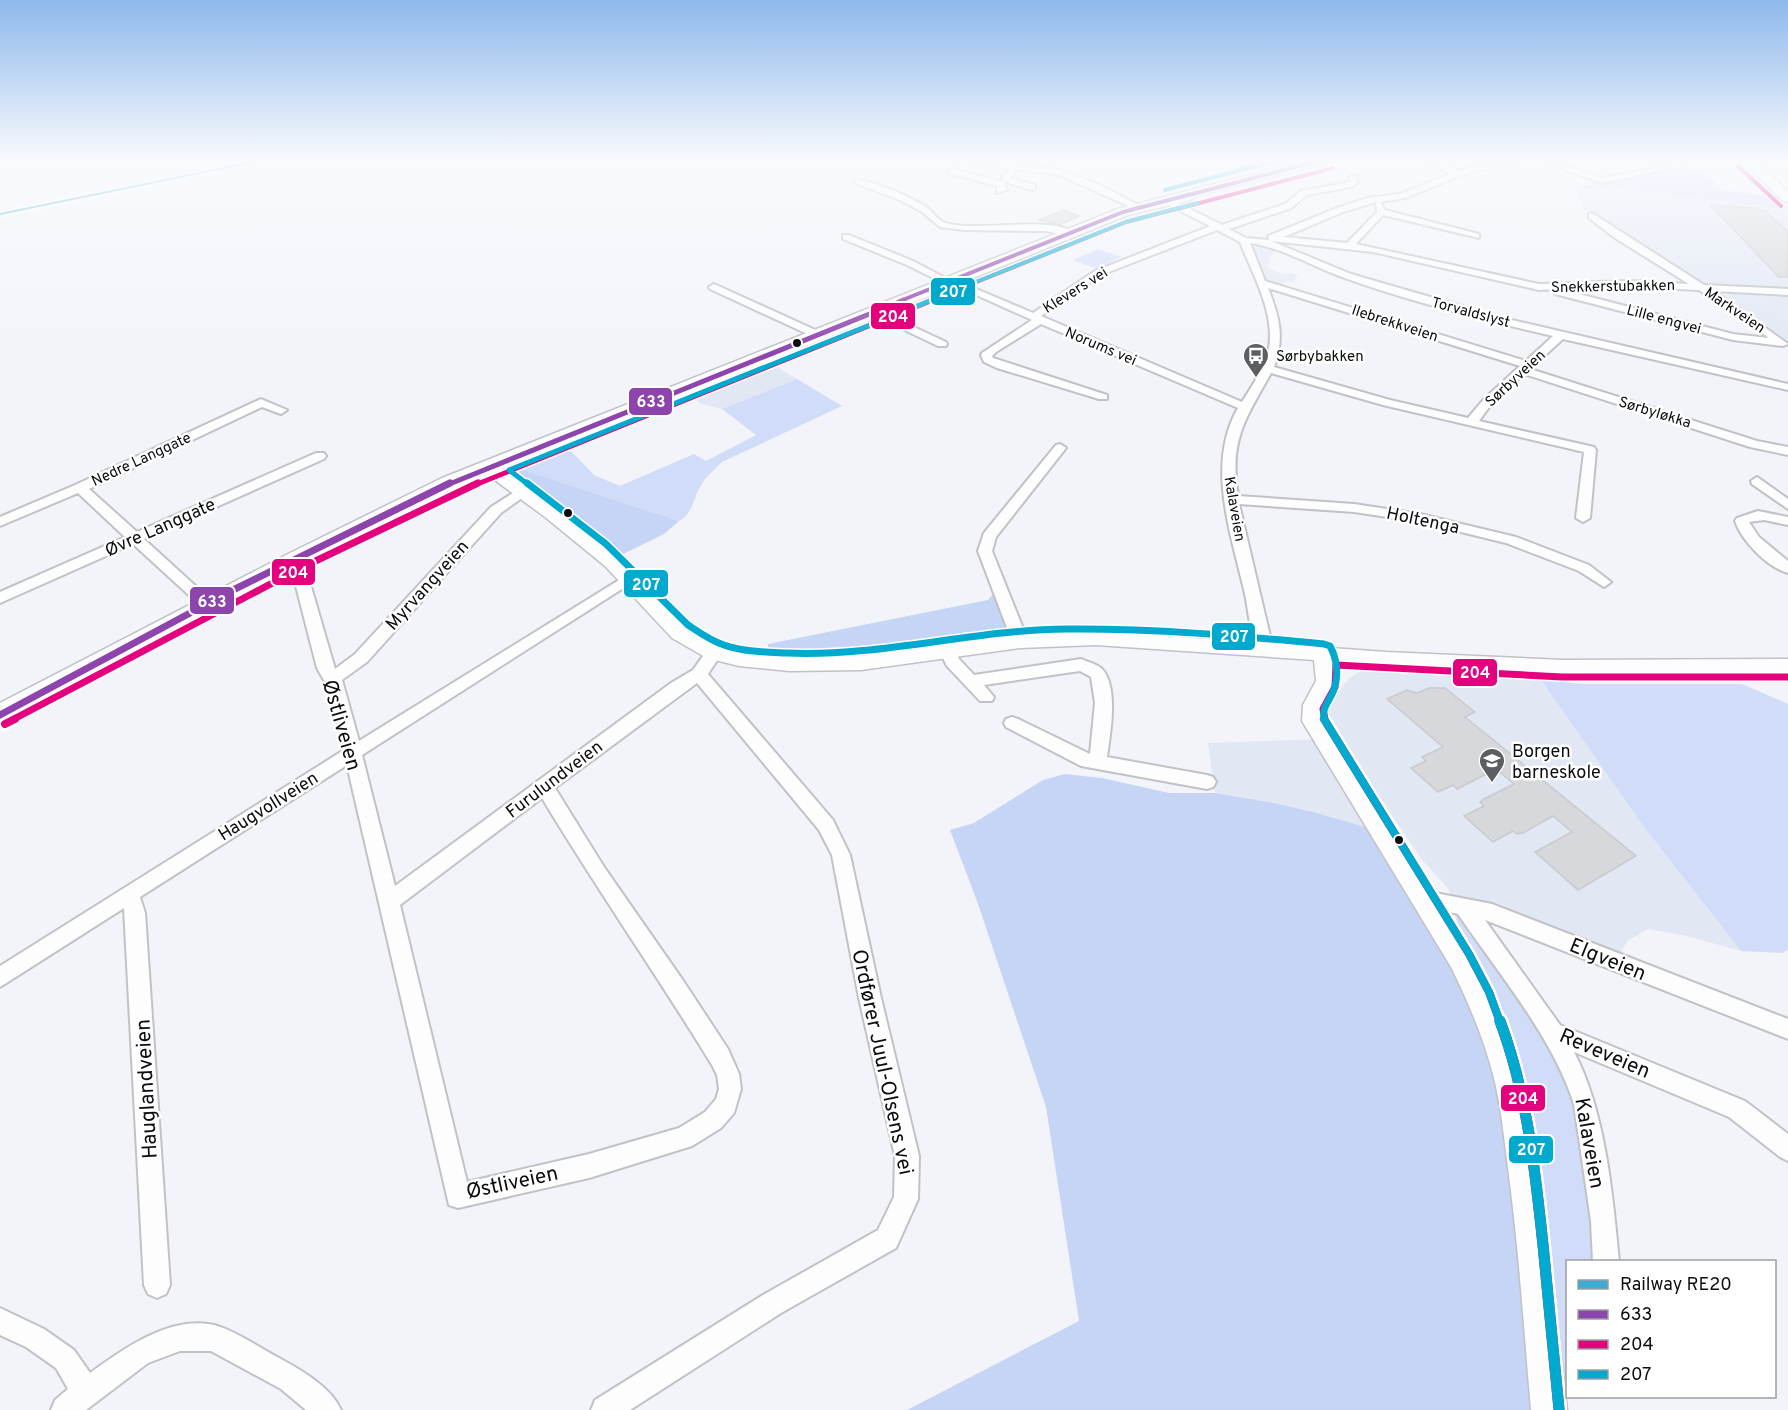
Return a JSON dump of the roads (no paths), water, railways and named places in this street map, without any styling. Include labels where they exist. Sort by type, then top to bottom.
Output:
[{"type":"main road","points":[[0,714],[393,509],[488,467],[953,283],[1095,224]]},
{"type":"street","points":[[940,224],[965,227],[1039,227],[1071,233]]},
{"type":"street","name":"Torvaldslyst","points":[[1214,224],[1244,240],[1267,240],[1340,274],[1476,314],[1788,387]]},
{"type":"street","name":"Klevers vei","points":[[1103,397],[1001,366],[988,360],[986,356],[1098,273],[1230,224]]},
{"type":"street","points":[[1267,240],[1306,224]]},
{"type":"street","points":[[1350,246],[1372,224]]},
{"type":"street","points":[[1426,224],[1476,236]]},
{"type":"street","name":"Markveien","points":[[1603,224],[1785,345]]},
{"type":"street","name":"Norums vei","points":[[846,237],[1245,406]]},
{"type":"street","name":"Kalaveien","points":[[1244,240],[1262,283],[1277,330],[1275,351],[1269,369],[1245,406],[1230,443],[1228,472],[1232,500],[1265,649]]},
{"type":"street","name":"Snekkerstubakken","points":[[1267,240],[1350,246],[1546,287],[1631,284],[1788,292]]},
{"type":"street","name":"Ilebrekkveien","points":[[1262,283],[1525,367]]},
{"type":"street","points":[[714,287],[778,314],[818,335]]},
{"type":"street","name":"Lille engvei","points":[[1546,287],[1733,337],[1785,345]]},
{"type":"street","points":[[875,312],[942,344]]},
{"type":"street","name":"Sørbyveien","points":[[1471,423],[1488,401],[1561,335]]},
{"type":"street","name":"Sørbyløkka","points":[[1525,367],[1735,438],[1788,452]]},
{"type":"street","points":[[1269,369],[1387,403],[1590,450],[1583,518]]},
{"type":"street","name":"Nedre Langgate","points":[[0,522],[80,488],[261,403],[281,410]]},
{"type":"street","points":[[1020,641],[987,557],[986,544],[989,536],[1060,448]]},
{"type":"street","name":"Øvre Langgate","points":[[0,598],[320,456]]},
{"type":"street","points":[[488,467],[577,533],[629,580],[679,633],[714,653],[767,663],[832,664],[895,660],[1020,641],[1096,638],[1323,654],[1563,667],[1788,666]]},
{"type":"street","points":[[1757,481],[1788,505]]},
{"type":"street","points":[[80,488],[136,536],[208,604]]},
{"type":"street","name":"Myrvangveien","points":[[333,678],[361,658],[496,510],[521,492]]},
{"type":"street","name":"Holtenga","points":[[1232,500],[1354,508],[1420,518],[1511,540],[1584,568],[1604,582]]},
{"type":"street","points":[[1788,521],[1756,515],[1749,516],[1742,521],[1750,535],[1788,568]]},
{"type":"street","name":"Østliveien","points":[[296,559],[325,668],[333,678],[423,1039],[458,1196],[589,1166],[684,1138],[713,1120],[726,1105],[730,1089],[728,1074],[720,1057],[677,988],[597,873],[545,787]]},
{"type":"street","name":"Haugvollveien","points":[[0,977],[129,893],[629,580]]},
{"type":"street","points":[[948,652],[953,662],[986,697]]},
{"type":"street","name":"Furulundveien","points":[[389,902],[677,687],[699,674],[714,653]]},
{"type":"street","points":[[1323,654],[1325,685],[1313,702],[1311,712],[1313,721],[1460,958],[1479,996],[1507,1074],[1516,1115],[1528,1199],[1549,1410]]},
{"type":"street","points":[[970,681],[1081,665],[1094,672],[1099,676],[1103,690],[1098,762]]},
{"type":"street","name":"Ordfører Juul-Olsens vei","points":[[605,1410],[772,1304],[886,1239],[906,1199],[907,1156],[840,855],[826,825],[699,674]]},
{"type":"street","points":[[1012,723],[1072,755],[1207,782]]},
{"type":"street","name":"Hauglandveien","points":[[129,893],[135,913],[157,1285]]},
{"type":"street","name":"Elgveien","points":[[1425,899],[1480,909],[1534,928],[1628,968],[1788,1029]]},
{"type":"street","name":"Reveveien","points":[[1464,907],[1552,1032],[1737,1109],[1788,1149]]},
{"type":"street","name":"Kalaveien","points":[[1552,1032],[1578,1082],[1585,1104],[1603,1221],[1606,1260]]},
{"type":"street","points":[[0,1321],[35,1338],[65,1359],[86,1392]]},
{"type":"street","points":[[65,1410],[140,1353],[180,1338],[213,1338],[291,1379],[327,1410]]},
{"type":"place","name":"Sørbybakken","points":[[1256,379]]},
{"type":"place","name":"Borgen barneskole","points":[[1492,784]]}]
